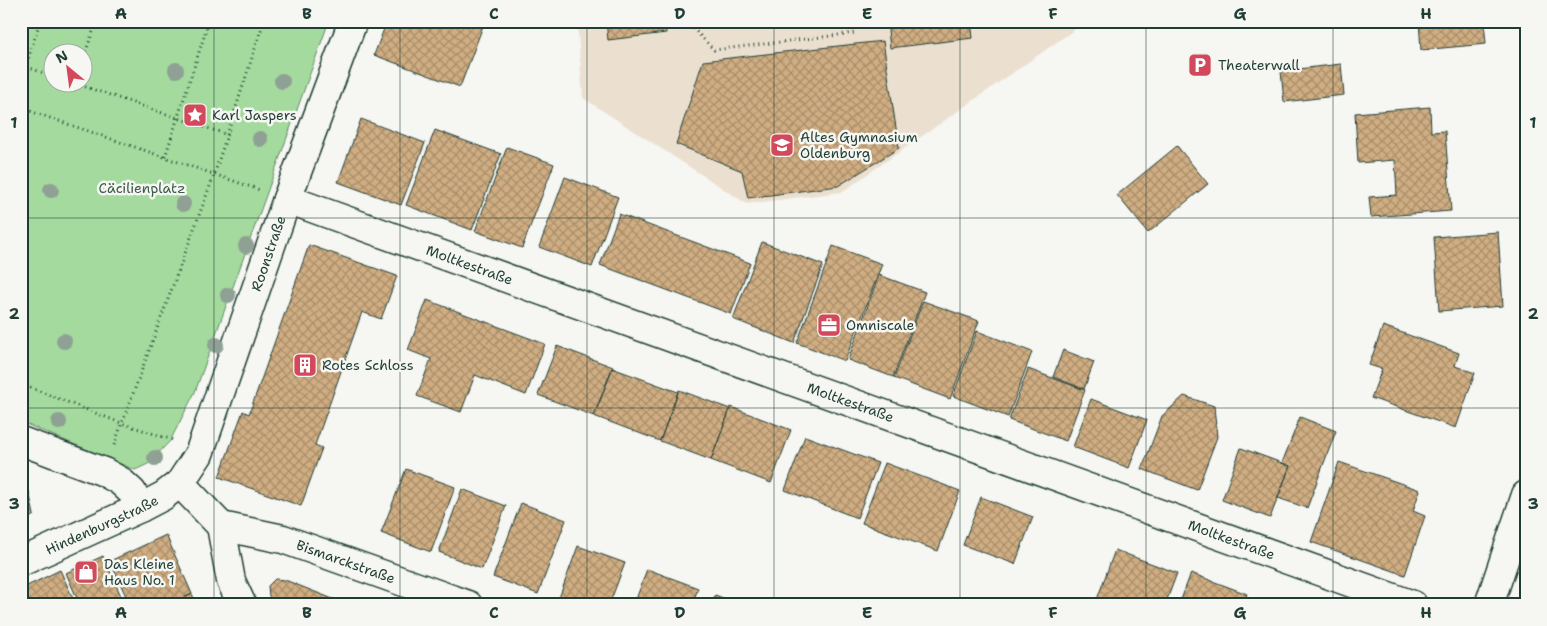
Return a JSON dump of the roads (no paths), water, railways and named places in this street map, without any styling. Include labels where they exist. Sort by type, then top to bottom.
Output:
[{"type":"street","name":"Roonstraße","points":[[180,483],[199,454],[287,198],[353,21]]},
{"type":"street","name":"Moltkestraße","points":[[287,198],[1413,605]]},
{"type":"street","points":[[21,441],[104,472],[120,481],[132,492],[140,508]]},
{"type":"street","name":"Hindenburgstraße","points":[[21,562],[140,508],[163,496],[180,483]]},
{"type":"street","points":[[180,483],[221,526],[231,581],[242,605]]},
{"type":"street","points":[[1489,605],[1526,495]]},
{"type":"street","name":"Bismarckstraße","points":[[221,526],[283,539],[468,605]]},
{"type":"place","name":"Theaterwall","points":[[1200,65]]},
{"type":"place","name":"Karl Jaspers","points":[[195,115]]},
{"type":"place","name":"Altes Gymnasium Oldenburg","points":[[782,145]]},
{"type":"place","name":"Omniscale","points":[[829,325]]},
{"type":"place","name":"Rotes Schloss","points":[[305,365]]},
{"type":"place","name":"Das Kleine Haus No. 1","points":[[86,572]]},
{"type":"park label","name":"Cäcilienplatz","points":[[142,188]]}]
